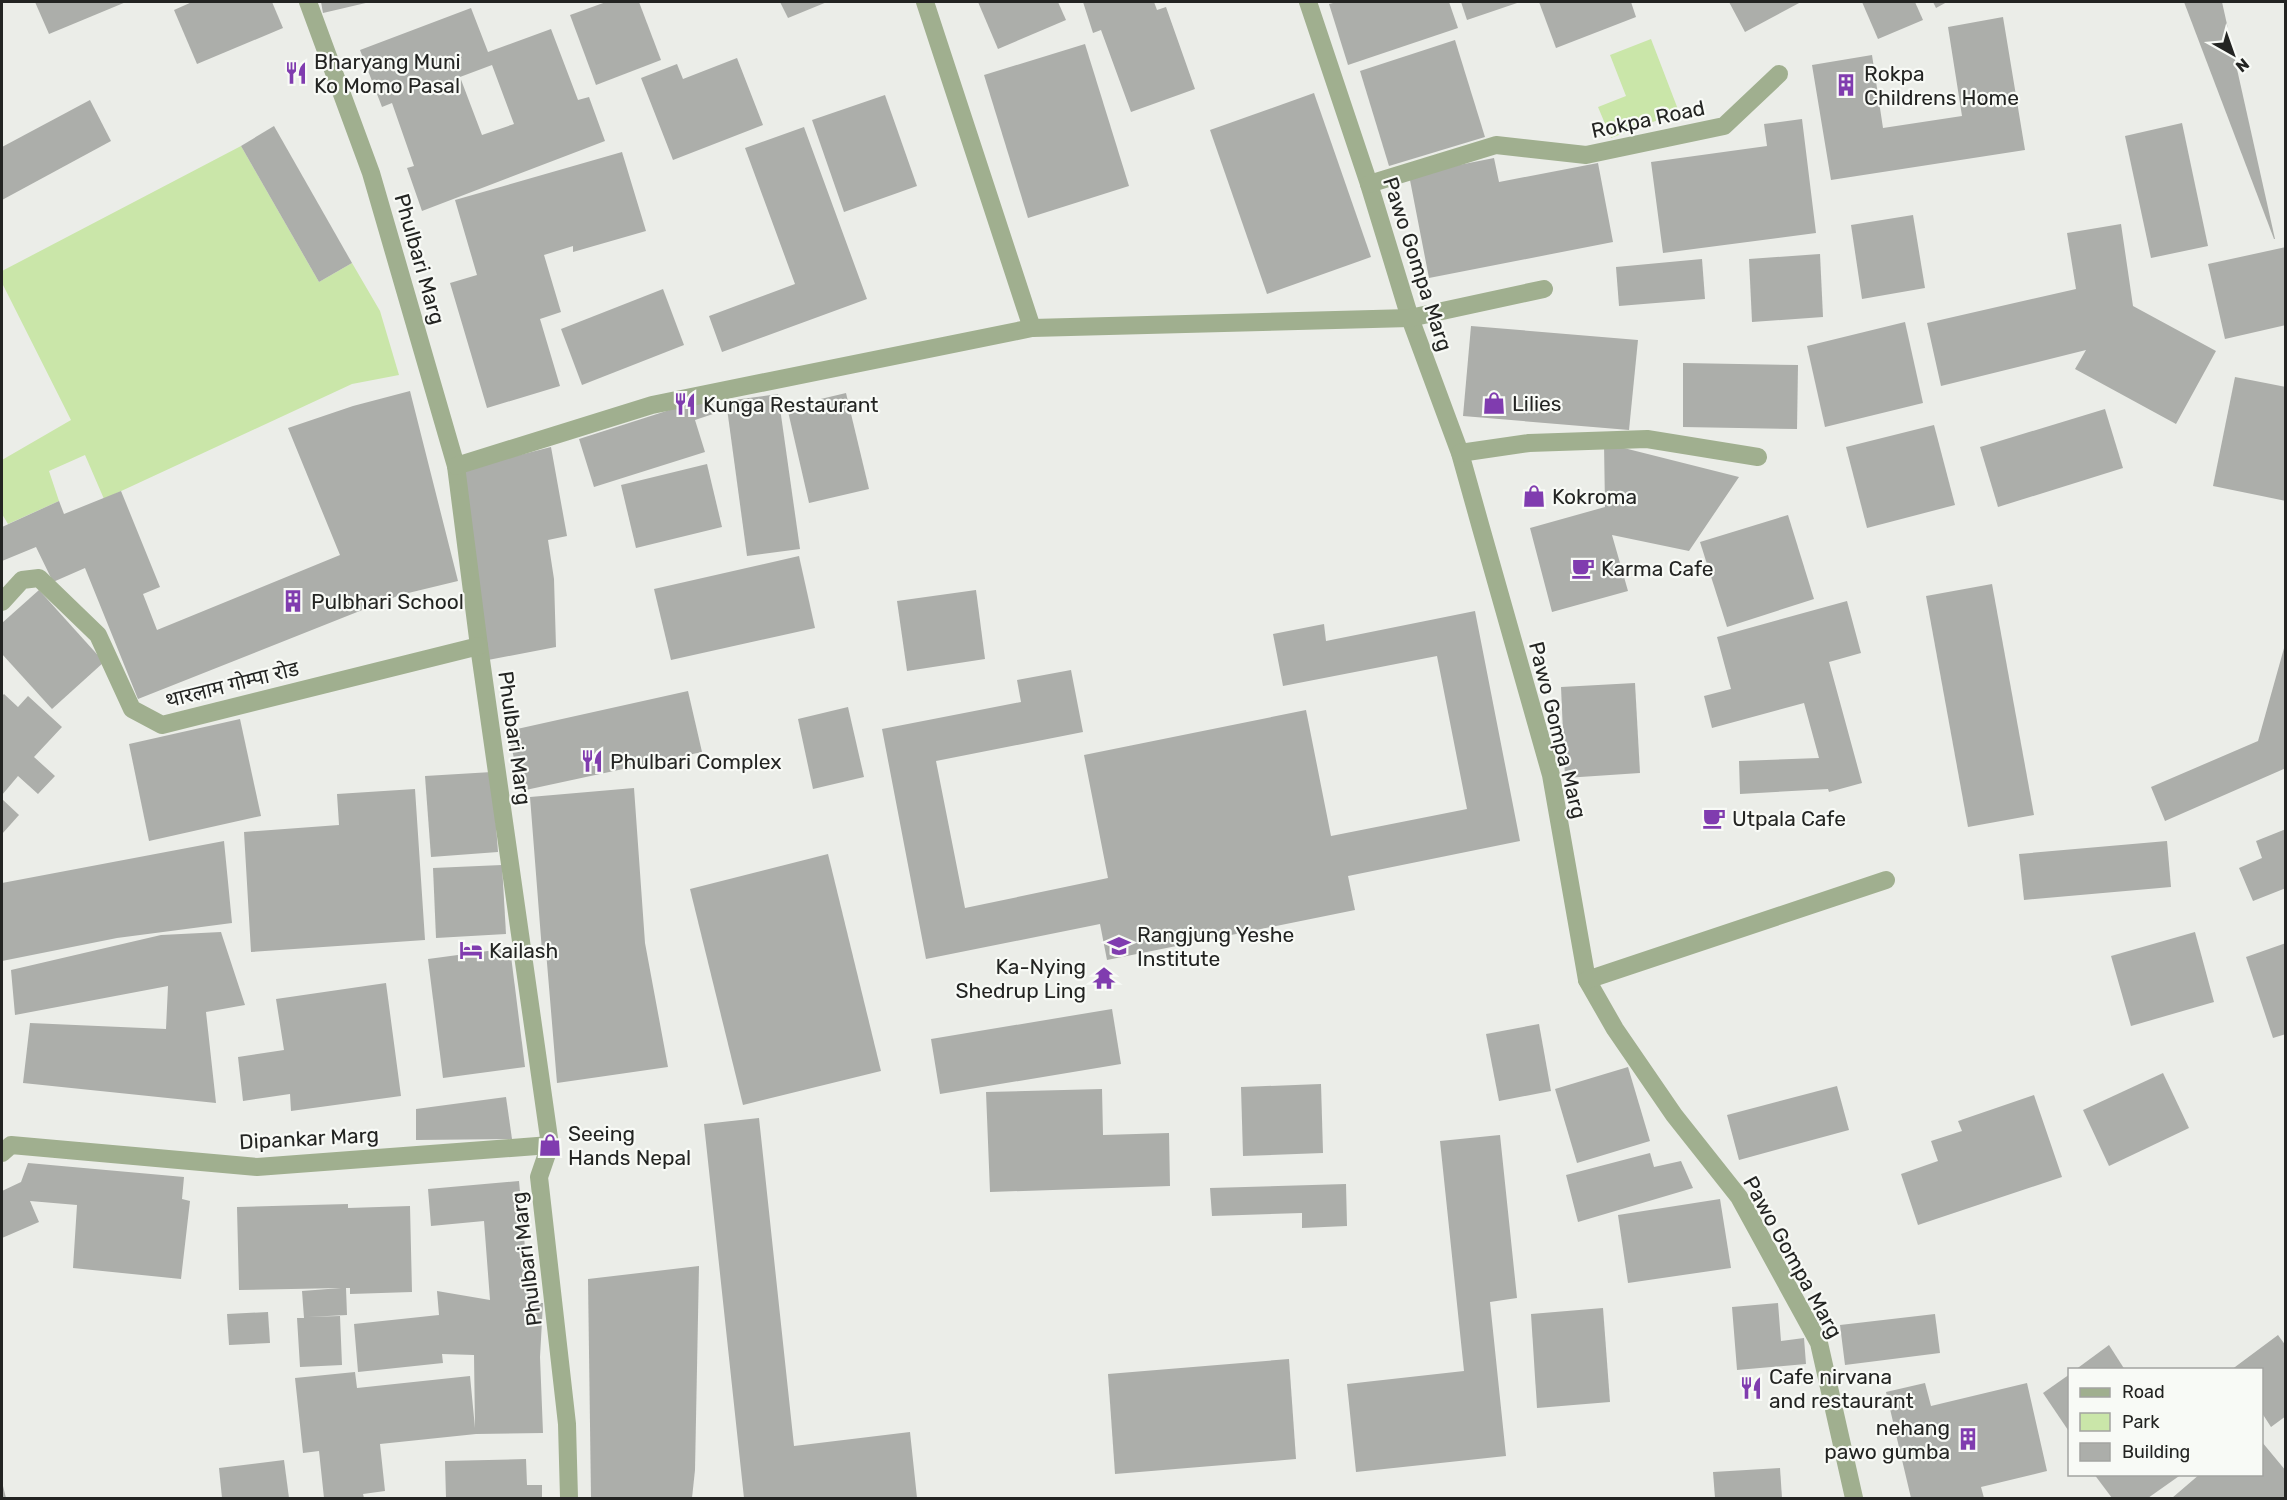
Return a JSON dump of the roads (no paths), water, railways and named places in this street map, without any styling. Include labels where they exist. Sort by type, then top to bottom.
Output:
[{"type":"street","name":"Phulbari Marg","points":[[308,2],[371,173],[456,466],[479,646],[550,1144],[539,1177],[567,1424],[569,1498]]},
{"type":"street","points":[[925,2],[1032,328]]},
{"type":"street","name":"Pawo Gompa Marg","points":[[1308,2],[1369,184],[1410,318],[1460,453],[1551,775],[1587,980],[1616,1029],[1668,1105],[1738,1197],[1819,1343],[1854,1498]]},
{"type":"street","name":"Rokpa Road","points":[[1369,184],[1496,145],[1586,155],[1724,126],[1779,74]]},
{"type":"street","points":[[456,466],[652,405],[1032,328],[1410,318],[1544,290]]},
{"type":"street","points":[[1460,453],[1529,443],[1647,439],[1758,457]]},
{"type":"street","name":"थारलाम गोम्पा रोड","points":[[2,602],[22,580],[39,578],[98,635],[132,709],[162,725],[479,646]]},
{"type":"street","points":[[1587,980],[1886,880]]},
{"type":"street","name":"Dipankar Marg","points":[[2,1153],[11,1144],[257,1167],[550,1144]]},
{"type":"place","name":"Bharyang Muni Ko Momo Pasal","points":[[296,73]]},
{"type":"place","name":"Rokpa Childrens Home","points":[[1846,85]]},
{"type":"place","name":"Lilies","points":[[1494,403]]},
{"type":"place","name":"Kunga Restaurant","points":[[685,404]]},
{"type":"place","name":"Kokroma","points":[[1534,496]]},
{"type":"place","name":"Karma Cafe","points":[[1583,568]]},
{"type":"place","name":"Pulbhari School","points":[[293,601]]},
{"type":"place","name":"Phulbari Complex","points":[[592,761]]},
{"type":"place","name":"Utpala Cafe","points":[[1714,818]]},
{"type":"place","name":"Rangjung Yeshe Institute","points":[[1119,946]]},
{"type":"place","name":"Kailash","points":[[471,950]]},
{"type":"place","name":"Ka-Nying Shedrup Ling","points":[[1104,978]]},
{"type":"place","name":"Seeing Hands Nepal","points":[[550,1145]]},
{"type":"place","name":"Cafe nirvana and restaurant","points":[[1751,1388]]},
{"type":"place","name":"nehang pawo gumba","points":[[1968,1439]]}]
